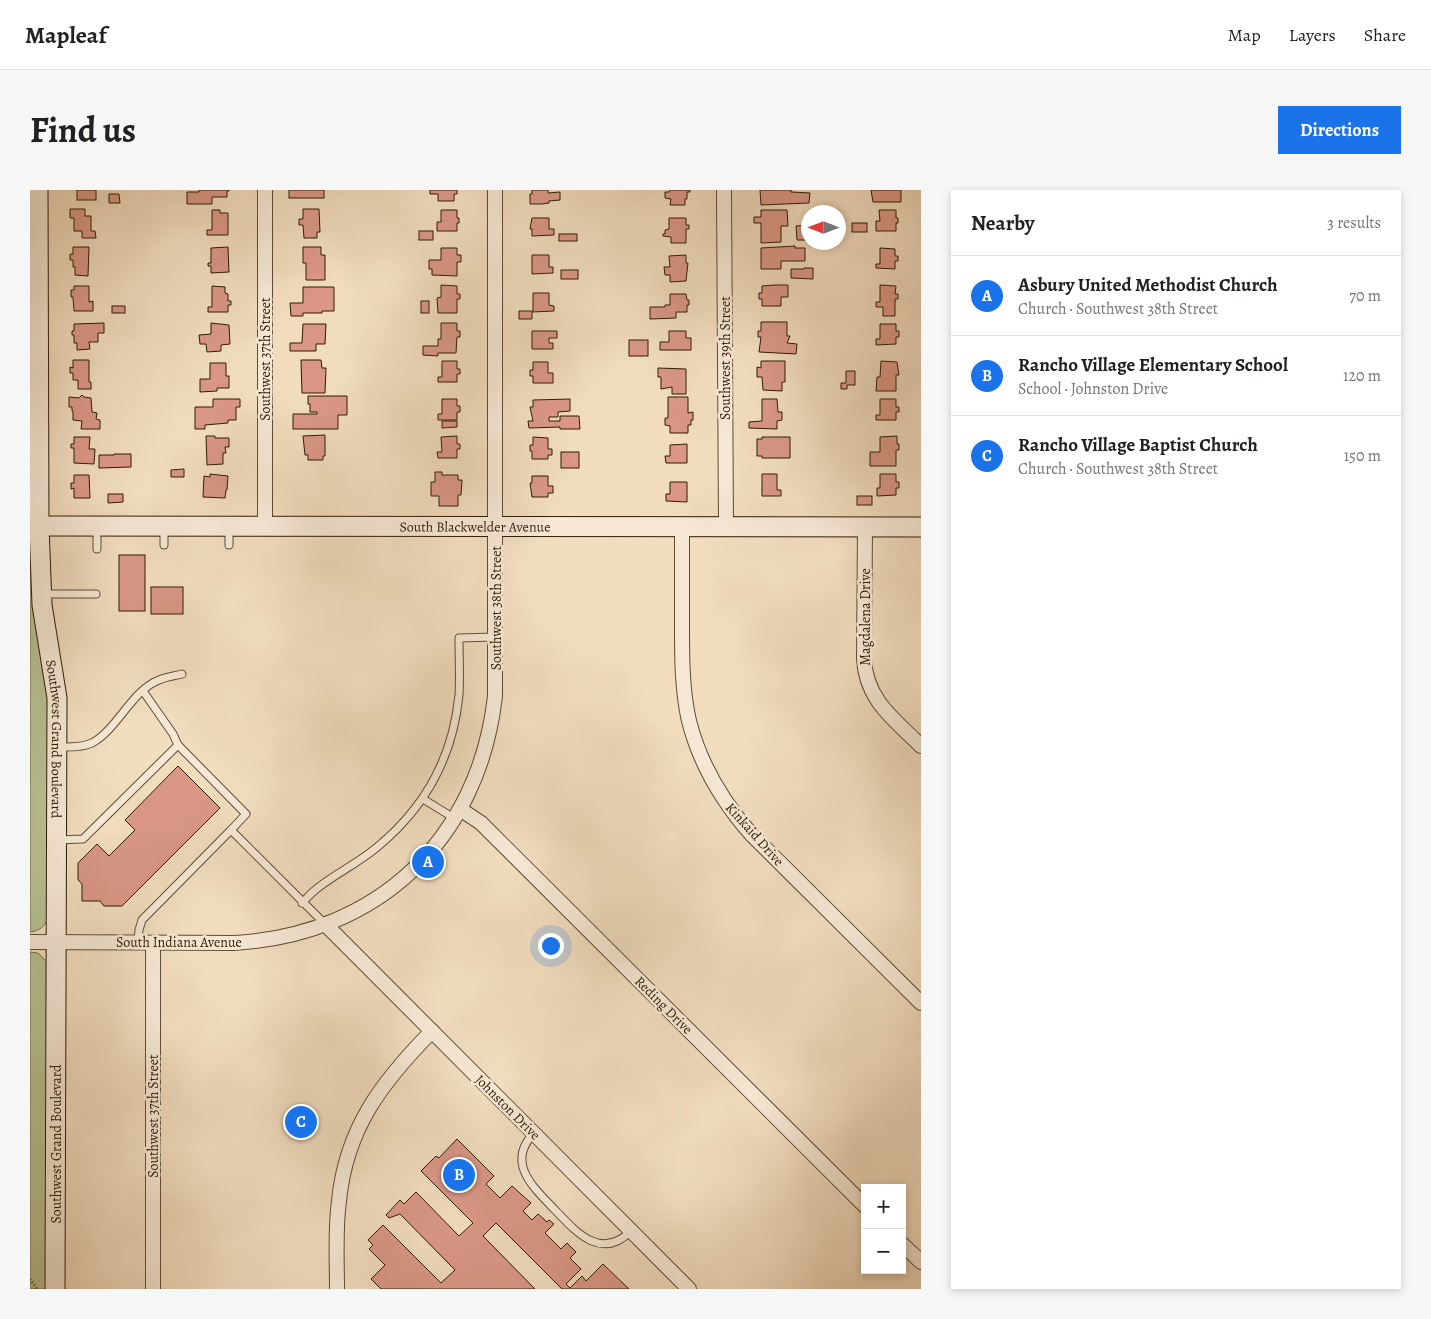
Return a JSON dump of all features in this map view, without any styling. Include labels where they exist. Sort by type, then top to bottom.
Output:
[{"type":"street","name":"Southwest Grand Boulevard","points":[[38,190],[34,526],[42,605],[57,698],[56,1289]]},
{"type":"street","name":"Southwest 37th Street","points":[[265,190],[265,527]]},
{"type":"street","name":"Southwest 38th Street","points":[[326,925],[372,901],[408,874],[435,846],[457,814],[482,762],[491,729],[496,696],[495,190]]},
{"type":"street","name":"Southwest 39th Street","points":[[724,190],[726,527]]},
{"type":"street","name":"South Blackwelder Avenue","points":[[34,526],[97,526],[164,536],[229,536],[265,527],[921,527]]},
{"type":"street","name":"Kinkaid Drive","points":[[682,527],[683,683],[689,722],[711,778],[727,804],[745,827],[921,1003]]},
{"type":"street","name":"Magdalena Drive","points":[[865,527],[864,659],[866,676],[872,692],[880,705],[921,746]]},
{"type":"street","name":"Reding Drive","points":[[457,814],[482,823],[861,1202]]},
{"type":"street","name":"South Indiana Avenue","points":[[30,942],[251,942],[292,935],[326,925]]},
{"type":"street","name":"Johnston Drive","points":[[326,925],[689,1289]]},
{"type":"street","name":"Southwest 37th Street","points":[[153,943],[153,1289]]},
{"type":"street","points":[[337,1289],[339,1200],[341,1184],[352,1147],[364,1117],[378,1092],[432,1031]]},
{"type":"street","points":[[906,1248],[921,1262]]},
{"type":"lane","points":[[97,526],[97,549]]},
{"type":"lane","points":[[41,594],[96,594]]},
{"type":"lane","points":[[302,903],[318,887],[376,848],[422,799],[442,763],[455,720],[459,693],[460,638],[496,637]]},
{"type":"lane","points":[[57,747],[91,744],[106,732],[133,700],[158,680],[182,674]]},
{"type":"lane","points":[[138,942],[142,920],[246,814],[178,745],[173,734],[144,691]]},
{"type":"lane","points":[[56,840],[83,839],[178,745]]},
{"type":"lane","points":[[422,799],[457,814]]},
{"type":"lane","points":[[231,830],[326,925]]},
{"type":"lane","points":[[534,1133],[528,1139],[522,1151],[525,1174],[533,1188],[575,1232],[591,1242],[605,1243],[620,1240],[631,1231]]},
{"type":"path","points":[[30,1279],[38,1289]]},
{"type":"green space","points":[[30,544],[33,548],[51,703],[49,917],[42,928],[30,932]]},
{"type":"green space","points":[[30,952],[38,953],[47,962],[50,1289],[30,1289]]},
{"type":"building","points":[[77,190],[96,190],[96,200],[77,200]]},
{"type":"building","points":[[199,190],[229,191],[227,191],[227,197],[212,197],[212,204],[187,204],[187,192],[199,192]]},
{"type":"building","points":[[289,190],[324,190],[324,198],[289,198]]},
{"type":"building","points":[[430,190],[457,190],[457,194],[454,194],[454,201],[438,201],[438,194],[430,194]]},
{"type":"building","points":[[532,190],[548,190],[548,193],[560,192],[560,200],[542,204],[530,204]]},
{"type":"building","points":[[670,190],[690,190],[690,192],[687,192],[685,205],[670,205],[671,199],[665,198],[665,192]]},
{"type":"building","points":[[760,190],[791,190],[791,192],[810,193],[809,203],[761,205]]},
{"type":"building","points":[[871,190],[901,190],[901,202],[873,202]]},
{"type":"building","points":[[109,194],[119,194],[120,203],[109,203]]},
{"type":"building","points":[[70,209],[85,209],[85,216],[91,216],[91,231],[95,231],[96,238],[82,238],[82,231],[74,231],[74,218],[70,218]]},
{"type":"building","points":[[303,209],[319,209],[320,232],[317,232],[317,238],[304,238],[303,225],[299,225],[299,219],[303,219]]},
{"type":"building","points":[[212,210],[228,213],[228,235],[207,235],[207,230],[212,230]]},
{"type":"building","points":[[441,210],[457,210],[459,223],[457,223],[457,231],[437,231],[437,222],[441,222]]},
{"type":"building","points":[[761,210],[787,210],[788,226],[781,226],[781,242],[761,243],[761,223],[754,223],[754,217],[761,217]]},
{"type":"building","points":[[879,210],[896,210],[898,223],[896,223],[896,231],[876,231],[876,221],[880,221]]},
{"type":"building","points":[[532,218],[549,218],[549,229],[554,229],[554,235],[532,236],[532,229],[530,229]]},
{"type":"building","points":[[669,218],[686,218],[686,225],[689,225],[689,229],[686,229],[686,243],[671,243],[671,237],[663,236],[665,230],[669,229]]},
{"type":"building","points":[[852,223],[867,223],[867,232],[852,232]]},
{"type":"building","points":[[796,226],[801,226],[801,240],[797,240]]},
{"type":"building","points":[[419,231],[433,231],[433,240],[419,240]]},
{"type":"building","points":[[559,234],[577,234],[577,241],[559,241]]},
{"type":"building","points":[[795,246],[795,248],[805,250],[805,261],[781,261],[781,269],[761,269],[761,248]]},
{"type":"building","points":[[73,247],[89,247],[88,276],[75,275],[73,260],[70,260],[70,254],[73,254]]},
{"type":"building","points":[[228,247],[229,272],[211,273],[211,266],[208,266],[208,263],[211,263],[211,248]]},
{"type":"building","points":[[303,247],[321,247],[321,255],[325,255],[325,280],[306,280],[306,263],[303,263]]},
{"type":"building","points":[[441,248],[457,248],[457,255],[461,255],[461,262],[457,262],[457,276],[432,275],[432,269],[429,269],[429,260],[441,260]]},
{"type":"building","points":[[880,248],[895,249],[895,256],[898,256],[898,261],[895,261],[895,269],[876,268],[876,264],[880,264]]},
{"type":"building","points":[[532,255],[549,255],[549,267],[553,267],[553,273],[532,274]]},
{"type":"building","points":[[686,255],[686,263],[688,263],[686,281],[670,282],[670,275],[665,275],[664,267],[670,267],[669,256]]},
{"type":"building","points":[[813,268],[813,279],[791,278],[791,269]]},
{"type":"building","points":[[561,270],[578,270],[578,279],[561,279]]},
{"type":"building","points":[[441,285],[457,286],[457,294],[460,294],[460,299],[457,299],[457,313],[438,313],[437,298],[441,297]]},
{"type":"building","points":[[788,285],[788,297],[781,297],[781,306],[762,306],[762,299],[759,299],[759,293],[762,293],[762,286]]},
{"type":"building","points":[[880,285],[896,286],[895,294],[898,294],[898,299],[895,299],[895,316],[883,316],[883,307],[876,307],[876,302],[880,302]]},
{"type":"building","points":[[74,286],[89,286],[89,302],[93,301],[93,311],[74,311],[71,290],[74,290]]},
{"type":"building","points":[[212,286],[225,287],[228,301],[231,301],[231,305],[228,305],[228,312],[208,312],[208,307],[212,307]]},
{"type":"building","points":[[303,287],[334,287],[334,311],[303,313],[303,316],[291,316],[290,303],[303,303]]},
{"type":"building","points":[[533,293],[549,293],[549,305],[554,306],[554,311],[532,312],[532,319],[519,319],[519,311],[533,311]]},
{"type":"building","points":[[670,294],[686,294],[687,300],[689,300],[687,312],[676,312],[676,318],[650,319],[650,307],[670,305]]},
{"type":"building","points":[[421,301],[429,301],[429,313],[421,313]]},
{"type":"building","points":[[112,306],[125,306],[125,313],[112,313]]},
{"type":"building","points":[[761,322],[787,322],[787,336],[790,336],[787,343],[797,344],[796,354],[759,352],[761,337],[758,337],[758,331],[761,331]]},
{"type":"building","points":[[104,323],[104,333],[98,333],[98,342],[89,342],[90,349],[77,350],[77,343],[74,343],[74,335],[72,335],[74,324]]},
{"type":"building","points":[[211,323],[229,325],[230,344],[221,345],[221,351],[207,352],[206,344],[200,344],[199,335],[211,334]]},
{"type":"building","points":[[441,323],[457,323],[457,331],[460,331],[460,337],[457,337],[456,353],[438,353],[438,356],[423,355],[423,346],[438,346],[438,339],[441,339]]},
{"type":"building","points":[[303,324],[326,324],[325,344],[316,344],[316,351],[290,351],[290,343],[302,343]]},
{"type":"building","points":[[880,324],[896,324],[896,331],[899,331],[899,337],[896,337],[896,344],[876,345],[876,339],[880,339]]},
{"type":"building","points":[[532,331],[557,331],[557,338],[549,338],[549,343],[553,343],[553,349],[532,349]]},
{"type":"building","points":[[669,331],[686,331],[686,338],[691,338],[691,350],[660,350],[660,342],[669,342]]},
{"type":"building","points":[[629,340],[648,340],[648,356],[629,356]]},
{"type":"building","points":[[73,360],[89,360],[89,382],[91,382],[91,389],[78,389],[78,380],[73,380],[73,373],[70,373],[70,367],[73,368]]},
{"type":"building","points":[[301,360],[321,360],[322,368],[326,368],[325,393],[302,393]]},
{"type":"building","points":[[442,361],[457,361],[457,369],[460,369],[460,374],[457,374],[457,382],[438,382],[438,377],[442,377]]},
{"type":"building","points":[[761,361],[785,361],[785,382],[782,382],[782,391],[763,390],[762,377],[757,377],[757,367],[761,368]]},
{"type":"building","points":[[881,361],[897,362],[899,375],[896,375],[896,391],[876,391],[877,377],[880,377]]},
{"type":"building","points":[[533,362],[548,362],[548,373],[553,373],[553,383],[533,383],[533,376],[530,376],[530,370],[533,370]]},
{"type":"building","points":[[210,363],[226,363],[226,376],[229,376],[229,388],[217,388],[217,391],[200,392],[200,379],[210,379]]},
{"type":"building","points":[[658,368],[686,369],[686,394],[672,394],[672,387],[661,389],[661,377],[658,377]]},
{"type":"building","points":[[846,371],[855,371],[855,385],[847,385],[847,389],[841,389],[841,383],[846,383]]},
{"type":"building","points":[[82,395],[91,398],[92,412],[97,413],[96,419],[100,420],[100,429],[81,429],[82,421],[73,420],[72,407],[69,407],[69,397],[79,398]]},
{"type":"building","points":[[308,396],[347,396],[347,415],[338,415],[338,429],[293,429],[293,414],[317,414],[317,412],[310,412]]},
{"type":"building","points":[[668,397],[688,397],[688,413],[693,412],[693,420],[691,420],[691,425],[688,425],[688,433],[670,433],[670,426],[665,425],[665,418],[668,418]]},
{"type":"building","points":[[213,399],[240,399],[240,407],[236,407],[236,420],[228,420],[228,423],[205,425],[205,429],[195,429],[195,407],[213,407]]},
{"type":"building","points":[[442,399],[457,399],[457,406],[460,406],[460,412],[457,412],[457,420],[438,420],[438,414],[442,414]]},
{"type":"building","points":[[570,399],[570,411],[558,412],[558,417],[549,417],[549,421],[560,421],[560,416],[579,416],[580,429],[560,429],[560,427],[529,428],[528,421],[533,421],[530,407],[533,407],[533,400]]},
{"type":"building","points":[[762,399],[777,399],[778,412],[782,412],[782,420],[777,421],[777,429],[749,428],[749,422],[762,421]]},
{"type":"building","points":[[880,399],[896,399],[896,407],[899,407],[899,412],[896,412],[896,420],[876,420],[876,415],[880,415]]},
{"type":"building","points":[[442,421],[457,421],[457,427],[442,428]]},
{"type":"building","points":[[325,435],[325,456],[323,456],[323,460],[308,460],[308,455],[305,455],[303,436]]},
{"type":"building","points":[[206,436],[229,438],[229,447],[225,447],[226,453],[223,453],[223,464],[207,465]]},
{"type":"building","points":[[457,436],[457,444],[460,444],[460,449],[457,449],[457,458],[438,458],[437,452],[442,452],[441,437]]},
{"type":"building","points":[[897,436],[899,450],[896,450],[896,466],[870,466],[870,452],[880,452],[880,437]]},
{"type":"building","points":[[74,437],[90,437],[89,449],[95,449],[94,464],[74,463],[74,448],[71,448],[71,444],[74,444]]},
{"type":"building","points":[[533,437],[548,438],[548,449],[552,449],[552,455],[548,455],[548,459],[532,459],[530,445],[533,445]]},
{"type":"building","points":[[762,437],[790,437],[790,458],[762,458],[762,456],[757,456],[757,439],[762,439]]},
{"type":"building","points":[[687,444],[687,463],[666,463],[665,456],[670,456],[670,445]]},
{"type":"building","points":[[561,452],[579,452],[579,468],[561,468]]},
{"type":"building","points":[[131,454],[131,467],[99,468],[99,455]]},
{"type":"building","points":[[184,469],[184,477],[171,477],[171,470]]},
{"type":"building","points":[[435,472],[442,472],[442,475],[458,475],[458,480],[462,480],[461,495],[458,495],[458,506],[439,506],[439,496],[431,496],[431,482],[435,482]]},
{"type":"building","points":[[210,474],[228,476],[225,498],[203,497],[204,476],[210,477]]},
{"type":"building","points":[[762,474],[777,474],[777,490],[781,490],[781,496],[762,496]]},
{"type":"building","points":[[880,474],[896,474],[896,482],[899,482],[899,488],[896,488],[896,495],[877,496],[877,488],[880,488]]},
{"type":"building","points":[[74,475],[89,475],[90,498],[74,498],[74,488],[71,489],[71,483],[74,483]]},
{"type":"building","points":[[532,476],[548,476],[548,486],[553,486],[553,493],[548,493],[548,497],[532,497],[530,483],[532,483]]},
{"type":"building","points":[[670,482],[687,482],[687,502],[666,501],[666,494],[670,494]]},
{"type":"building","points":[[108,494],[123,494],[123,502],[108,503]]},
{"type":"building","points":[[857,496],[872,496],[872,505],[857,505]]},
{"type":"building","points":[[119,555],[145,555],[145,611],[119,611]]},
{"type":"building","points":[[151,587],[183,587],[183,614],[151,614]]},
{"type":"building","points":[[178,766],[220,808],[122,906],[104,906],[100,901],[82,901],[82,884],[78,880],[78,863],[97,844],[109,856],[135,830],[125,820]]},
{"type":"building","points":[[457,1139],[494,1176],[486,1184],[500,1198],[512,1186],[531,1203],[523,1211],[532,1220],[538,1214],[547,1222],[549,1220],[554,1224],[545,1233],[561,1249],[567,1243],[576,1252],[570,1258],[581,1269],[566,1284],[570,1288],[582,1276],[586,1281],[603,1264],[629,1289],[562,1289],[496,1223],[483,1236],[535,1289],[381,1289],[371,1279],[385,1265],[369,1249],[373,1245],[368,1240],[383,1225],[441,1283],[455,1270],[400,1214],[389,1218],[386,1215],[400,1200],[404,1204],[416,1192],[459,1236],[473,1223],[421,1171],[436,1156],[439,1158]]},
{"type":"place","name":"Asbury United Methodist Church","points":[[428,862]]},
{"type":"place","name":"Rancho Village Baptist Church","points":[[301,1122]]},
{"type":"place","name":"Rancho Village Elementary School","points":[[459,1175]]}]
